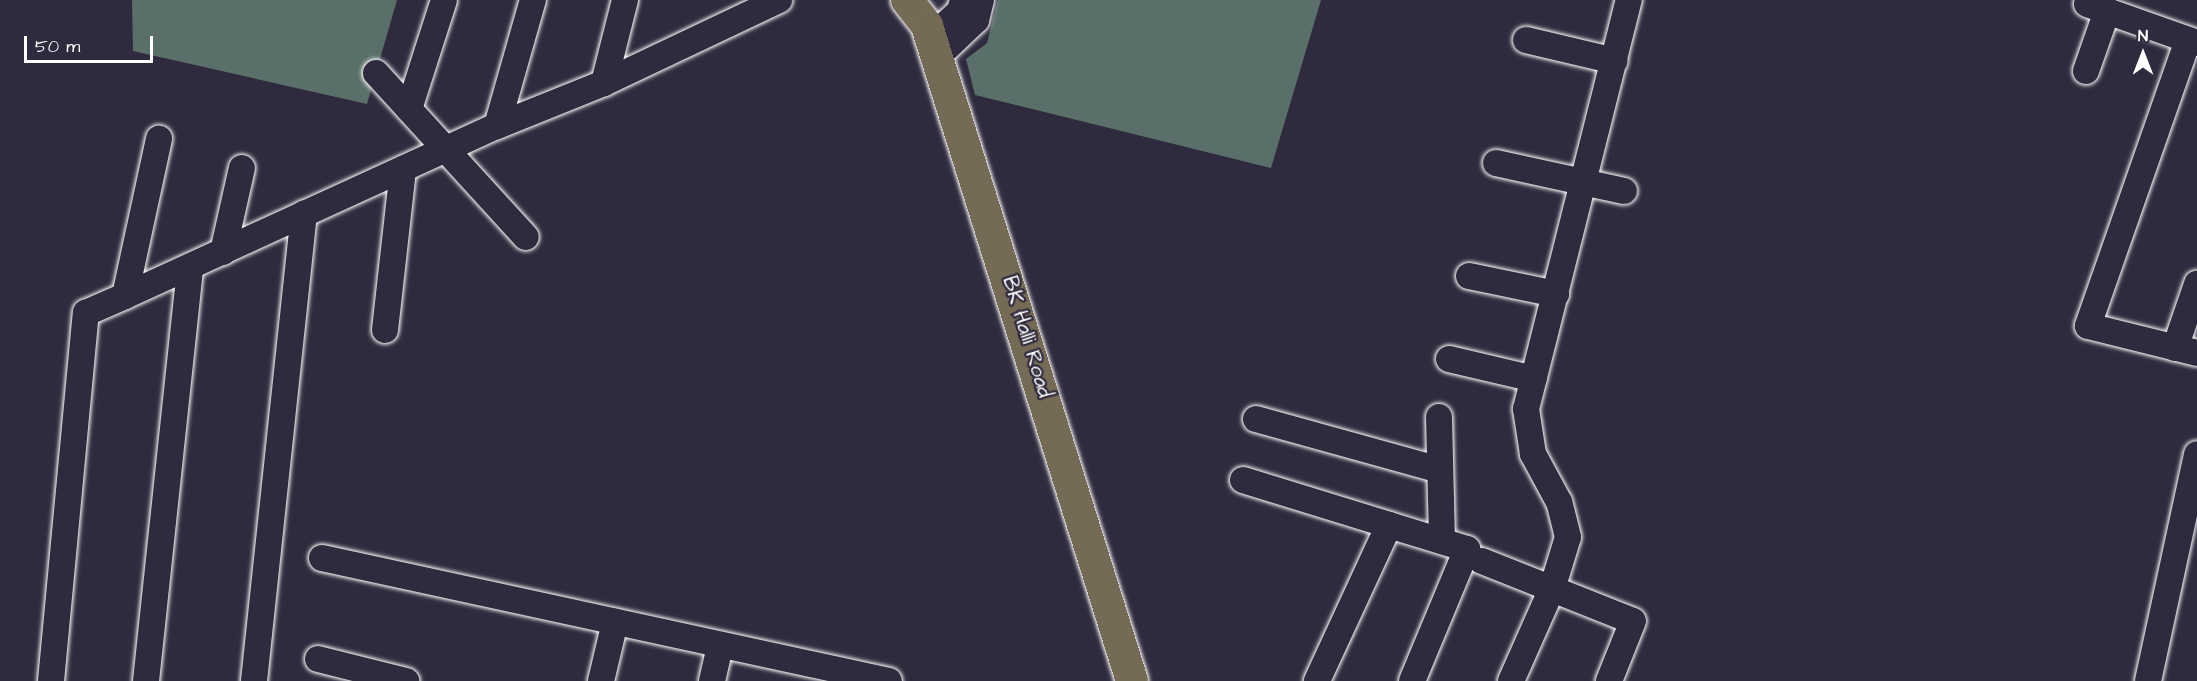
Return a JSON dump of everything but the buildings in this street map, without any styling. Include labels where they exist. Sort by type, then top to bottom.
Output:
[{"type":"main road","name":"BK Halli Road","points":[[907,0],[927,26],[934,47],[1132,681]]},
{"type":"street","points":[[409,109],[444,0]]},
{"type":"street","points":[[497,126],[533,0]]},
{"type":"street","points":[[604,83],[625,0]]},
{"type":"street","points":[[51,681],[87,313],[497,126],[604,83],[779,0]]},
{"type":"street","points":[[934,47],[960,11],[963,0]]},
{"type":"street","points":[[934,47],[976,20],[981,0]]},
{"type":"street","points":[[1511,681],[1553,586],[1568,537],[1559,502],[1528,439],[1526,409],[1586,181],[1629,0]]},
{"type":"street","points":[[2086,71],[2097,8],[2193,41],[2088,326],[2186,350],[2197,284]]},
{"type":"street","points":[[1526,40],[1615,61]]},
{"type":"street","points":[[376,73],[526,237]]},
{"type":"street","points":[[126,296],[159,139]]},
{"type":"street","points":[[1496,163],[1624,190]]},
{"type":"street","points":[[223,252],[242,168]]},
{"type":"street","points":[[386,330],[403,169]]},
{"type":"street","points":[[254,681],[304,214]]},
{"type":"street","points":[[146,681],[190,267]]},
{"type":"street","points":[[1469,276],[1556,294]]},
{"type":"street","points":[[1449,359],[1534,379]]},
{"type":"street","points":[[1439,417],[1442,541]]},
{"type":"street","points":[[1256,419],[1440,470]]},
{"type":"street","points":[[2148,681],[2197,454]]},
{"type":"street","points":[[1243,480],[1467,549],[1412,681]]},
{"type":"street","points":[[1317,681],[1389,525]]},
{"type":"street","points":[[322,558],[720,645],[826,677],[889,681]]},
{"type":"street","points":[[1482,561],[1553,586],[1633,621],[1609,681]]},
{"type":"street","points":[[601,681],[615,622]]},
{"type":"street","points":[[712,681],[720,645]]},
{"type":"street","points":[[318,659],[406,681]]},
{"type":"green space","points":[[132,0],[397,0],[367,104],[133,51]]},
{"type":"green space","points":[[998,0],[1321,0],[1271,168],[975,95],[966,59],[987,43]]}]
